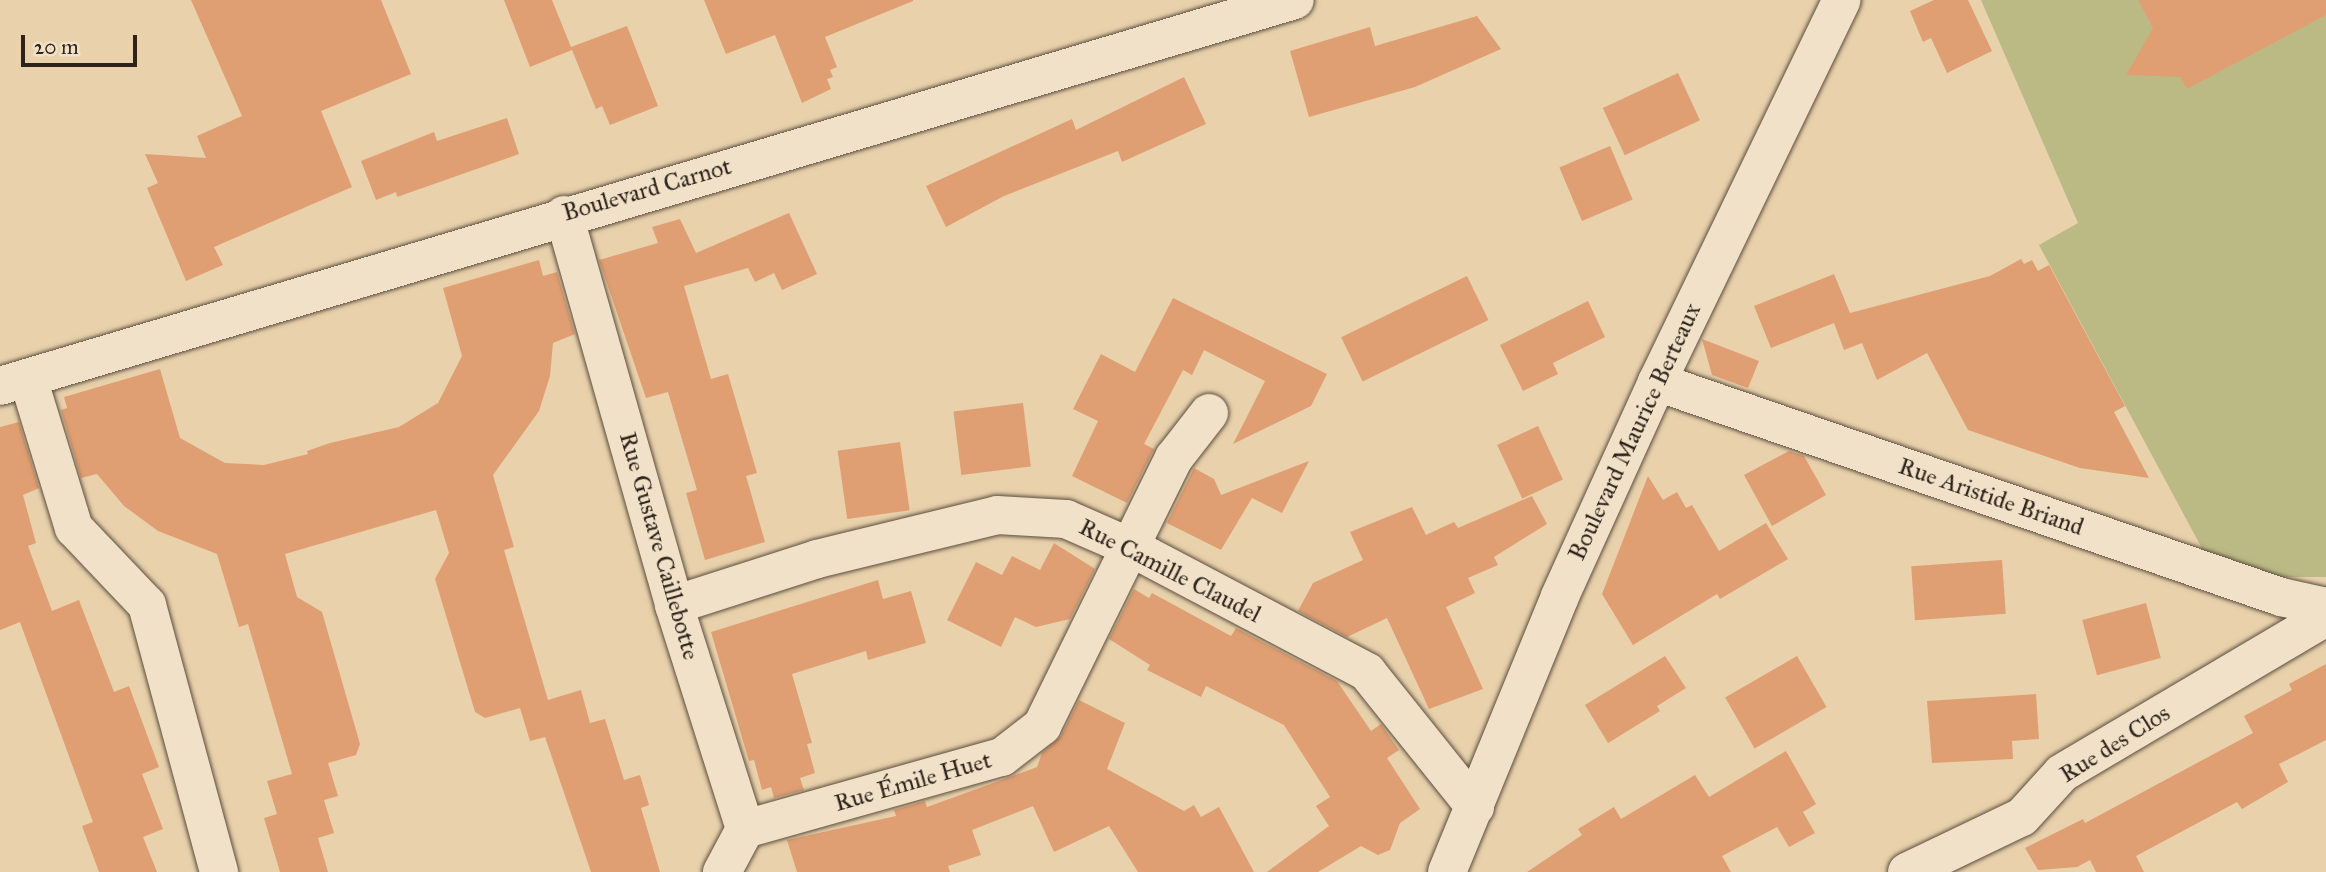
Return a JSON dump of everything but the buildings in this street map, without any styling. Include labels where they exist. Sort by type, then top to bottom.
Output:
[{"type":"street","name":"Boulevard Carnot","points":[[14,382],[564,215],[1295,0]]},
{"type":"street","name":"Boulevard Maurice Berteaux","points":[[1447,872],[1560,596],[1657,382],[1842,0]]},
{"type":"street","name":"Rue Gustave Caillebotte","points":[[564,215],[674,605],[745,829]]},
{"type":"street","points":[[14,382],[74,528],[147,605],[219,872]]},
{"type":"street","name":"Rue Aristide Briand","points":[[1657,382],[2281,597],[2326,607]]},
{"type":"street","name":"Rue Émile Huet","points":[[745,829],[1002,757],[1042,726],[1174,458],[1209,413]]},
{"type":"street","name":"Rue Camille Claudel","points":[[674,605],[817,559],[997,515],[1066,519],[1132,548],[1367,672],[1475,807]]},
{"type":"street","name":"Rue des Clos","points":[[1907,872],[2022,817],[2062,773],[2326,617]]},
{"type":"street","points":[[722,872],[745,829]]},
{"type":"shaded area","points":[[1981,0],[2326,0],[2326,577],[2268,577],[2205,554],[2039,245],[2078,223]]}]
